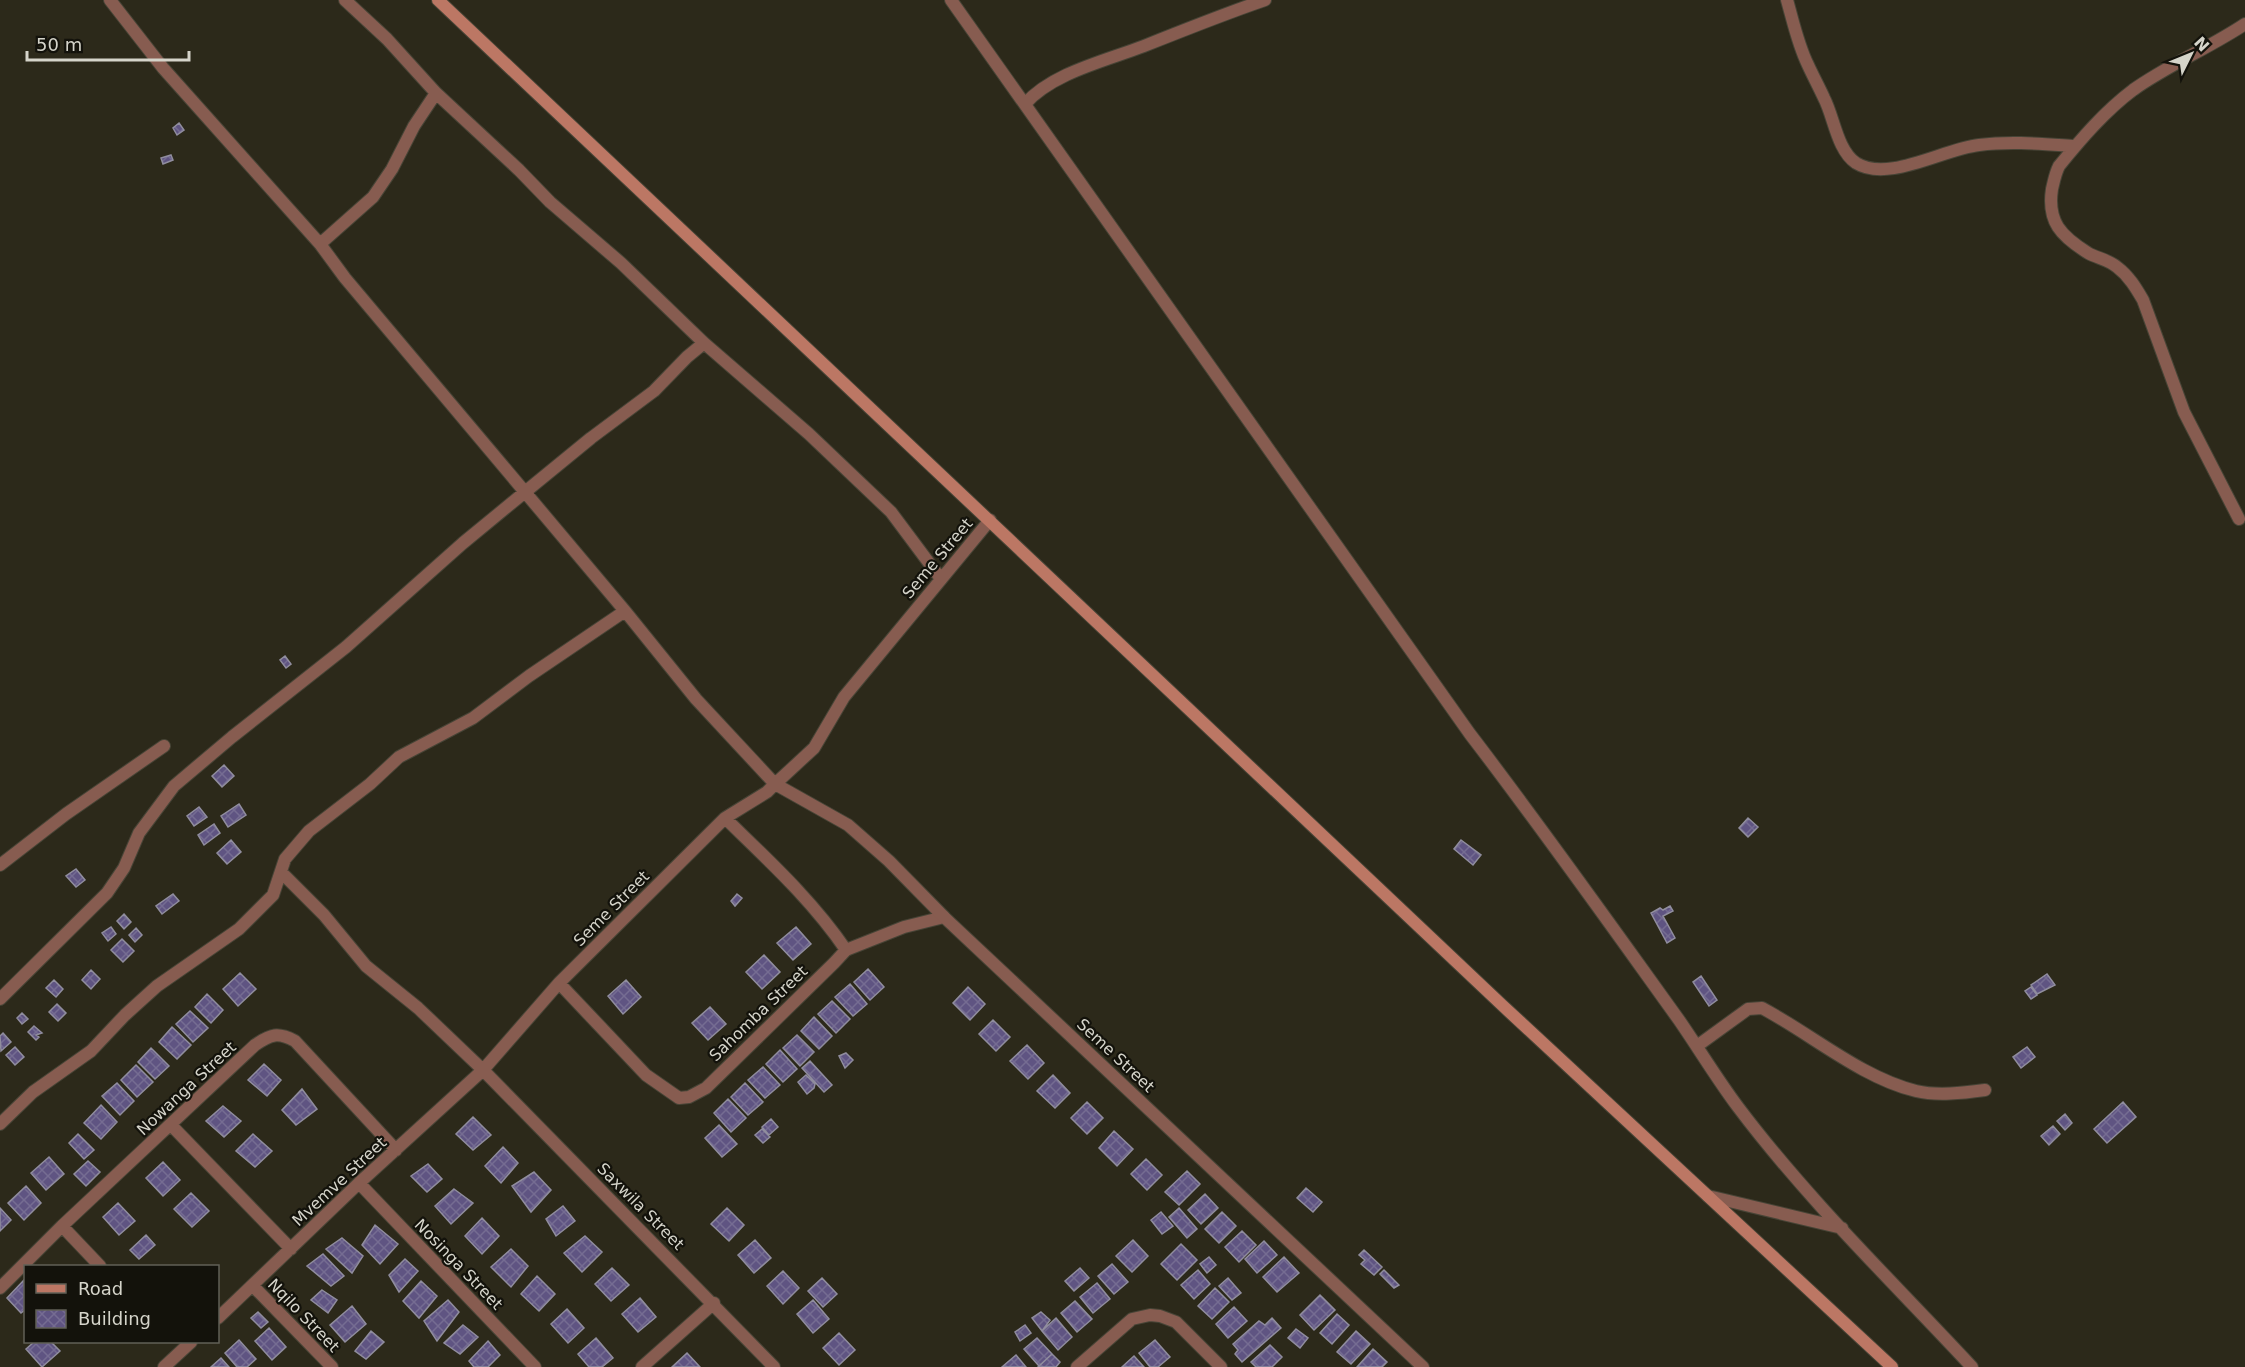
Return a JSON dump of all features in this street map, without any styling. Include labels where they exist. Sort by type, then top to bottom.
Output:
[{"type":"main road","points":[[438,0],[1502,1005],[1892,1367]]},
{"type":"street","points":[[110,0],[163,68],[320,244],[345,278],[625,611],[696,699],[775,784]]},
{"type":"street","points":[[345,0],[387,39],[436,93],[550,202],[621,263],[704,343],[809,434],[891,512],[941,579]]},
{"type":"street","points":[[951,0],[1470,734],[1534,818],[1750,1123],[1842,1228],[1972,1367]]},
{"type":"street","points":[[1025,104],[1042,87],[1065,76],[1206,20],[1265,0]]},
{"type":"street","points":[[1787,0],[1806,63],[1824,98],[1846,151],[1856,162],[1874,170],[1890,170],[1945,152],[1978,145],[2020,142],[2075,146]]},
{"type":"street","points":[[2239,519],[2184,412],[2143,300],[2118,267],[2090,254],[2062,234],[2055,223],[2050,203],[2055,173],[2075,146],[2112,108],[2133,90],[2215,44],[2245,24]]},
{"type":"street","points":[[320,244],[373,197],[436,93]]},
{"type":"street","points":[[0,999],[107,893],[124,868],[139,833],[174,786],[232,736],[346,647],[463,543],[591,438],[654,391],[704,343]]},
{"type":"street","name":"Seme Street","points":[[483,1070],[559,983],[725,818],[767,792],[814,748],[844,697],[990,520]]},
{"type":"street","points":[[0,1124],[33,1092],[91,1051],[157,986],[239,929],[273,895],[285,859],[309,831],[399,757],[473,718],[529,676],[625,611]]},
{"type":"street","points":[[0,865],[66,814],[164,746]]},
{"type":"street","name":"Seme Street","points":[[775,784],[848,825],[889,861],[945,917],[1423,1367]]},
{"type":"street","points":[[725,818],[804,895],[846,950],[904,927],[945,917]]},
{"type":"street","name":"Saxwila Street","points":[[281,872],[324,915],[366,966],[418,1008],[483,1070],[774,1367]]},
{"type":"street","name":"Sahomba Street","points":[[559,983],[646,1075],[671,1094],[679,1098],[689,1097],[706,1088],[846,950]]},
{"type":"street","points":[[1697,1047],[1748,1009],[1762,1008],[1869,1071],[1899,1085],[1929,1092],[1985,1090]]},
{"type":"street","name":"Nowanga Street","points":[[0,1288],[62,1226],[255,1045],[267,1037],[276,1034],[284,1035],[295,1041],[396,1150]]},
{"type":"street","name":"Mvemve Street","points":[[219,1317],[359,1183],[483,1070]]},
{"type":"street","points":[[171,1125],[291,1249]]},
{"type":"street","name":"Nosinga Street","points":[[359,1183],[536,1367]]},
{"type":"street","points":[[1708,1196],[1842,1228]]},
{"type":"street","points":[[62,1226],[99,1265]]},
{"type":"street","name":"Nqilo Street","points":[[253,1286],[332,1367]]},
{"type":"street","points":[[642,1367],[714,1304]]},
{"type":"street","points":[[1077,1367],[1132,1318],[1150,1316],[1160,1316],[1176,1322],[1221,1367]]},
{"type":"street","points":[[173,1343],[181,1351]]},
{"type":"street","points":[[164,1367],[189,1343]]},
{"type":"building","points":[[179,123],[184,130],[177,135],[173,128]]},
{"type":"building","points":[[171,155],[173,160],[163,164],[161,158]]},
{"type":"building","points":[[285,656],[291,664],[286,668],[280,660]]},
{"type":"building","points":[[224,765],[234,776],[222,787],[212,776]]},
{"type":"building","points":[[239,804],[246,815],[228,827],[221,816]]},
{"type":"building","points":[[199,807],[207,817],[194,826],[187,816]]},
{"type":"building","points":[[1748,818],[1758,827],[1748,837],[1739,828]]},
{"type":"building","points":[[214,824],[220,833],[204,845],[198,835]]},
{"type":"building","points":[[231,840],[241,852],[227,864],[217,853]]},
{"type":"building","points":[[1461,840],[1481,855],[1473,865],[1454,849]]},
{"type":"building","points":[[76,869],[85,880],[76,887],[66,876]]},
{"type":"building","points":[[173,894],[179,901],[162,914],[156,906]]},
{"type":"building","points":[[737,894],[742,898],[735,906],[731,901]]},
{"type":"building","points":[[1670,906],[1673,911],[1663,916],[1675,938],[1667,943],[1651,913]]},
{"type":"building","points":[[124,914],[131,922],[124,929],[117,921]]},
{"type":"building","points":[[111,927],[116,934],[108,941],[102,933]]},
{"type":"building","points":[[796,927],[811,944],[793,960],[777,943]]},
{"type":"building","points":[[136,928],[142,935],[135,942],[129,935]]},
{"type":"building","points":[[122,939],[134,951],[123,962],[111,950]]},
{"type":"building","points":[[764,955],[780,972],[762,989],[746,972]]},
{"type":"building","points":[[868,969],[884,987],[870,1000],[854,982]]},
{"type":"building","points":[[91,970],[100,979],[91,989],[82,980]]},
{"type":"building","points":[[240,973],[256,989],[238,1006],[223,989]]},
{"type":"building","points":[[2047,974],[2055,985],[2037,994],[2031,985]]},
{"type":"building","points":[[1701,976],[1717,1000],[1709,1006],[1693,982]]},
{"type":"building","points":[[54,980],[63,989],[56,997],[46,988]]},
{"type":"building","points":[[626,980],[641,997],[623,1014],[608,996]]},
{"type":"building","points":[[850,984],[867,1004],[853,1016],[835,997]]},
{"type":"building","points":[[968,987],[985,1004],[970,1020],[953,1003]]},
{"type":"building","points":[[2031,987],[2037,995],[2031,999],[2025,991]]},
{"type":"building","points":[[207,994],[223,1010],[211,1023],[195,1007]]},
{"type":"building","points":[[832,1001],[850,1019],[836,1033],[818,1014]]},
{"type":"building","points":[[57,1004],[66,1013],[58,1021],[49,1012]]},
{"type":"building","points":[[710,1007],[726,1024],[708,1040],[692,1023]]},
{"type":"building","points":[[190,1011],[208,1028],[193,1042],[176,1024]]},
{"type":"building","points":[[22,1013],[28,1019],[22,1024],[17,1018]]},
{"type":"building","points":[[814,1017],[832,1036],[819,1049],[801,1031]]},
{"type":"building","points":[[993,1020],[1010,1037],[996,1051],[979,1034]]},
{"type":"building","points":[[34,1026],[42,1033],[36,1035],[39,1037],[36,1040],[28,1032]]},
{"type":"building","points":[[172,1027],[191,1045],[177,1059],[159,1042]]},
{"type":"building","points":[[3,1033],[11,1042],[1,1051],[0,1036]]},
{"type":"building","points":[[797,1035],[814,1052],[800,1066],[783,1048]]},
{"type":"building","points":[[1027,1045],[1044,1063],[1028,1079],[1010,1061]]},
{"type":"building","points":[[15,1047],[24,1057],[15,1065],[6,1055]]},
{"type":"building","points":[[2027,1047],[2035,1057],[2021,1068],[2013,1057]]},
{"type":"building","points":[[151,1048],[169,1066],[155,1079],[138,1062]]},
{"type":"building","points":[[780,1050],[797,1069],[783,1082],[766,1064]]},
{"type":"building","points":[[846,1053],[853,1060],[845,1068],[839,1056]]},
{"type":"building","points":[[810,1061],[832,1085],[824,1092],[802,1068]]},
{"type":"building","points":[[264,1064],[281,1080],[267,1096],[248,1080]]},
{"type":"building","points":[[136,1065],[153,1082],[137,1097],[121,1080]]},
{"type":"building","points":[[763,1067],[780,1085],[765,1098],[748,1080]]},
{"type":"building","points":[[806,1075],[815,1084],[807,1094],[798,1082]]},
{"type":"building","points":[[1053,1075],[1070,1093],[1055,1108],[1037,1091]]},
{"type":"building","points":[[117,1083],[134,1101],[120,1115],[102,1096]]},
{"type":"building","points":[[745,1083],[763,1102],[748,1115],[731,1097]]},
{"type":"building","points":[[302,1089],[317,1109],[296,1125],[282,1110]]},
{"type":"building","points":[[728,1099],[746,1118],[731,1132],[714,1113]]},
{"type":"building","points":[[1087,1102],[1103,1118],[1087,1134],[1071,1118]]},
{"type":"building","points":[[2123,1102],[2136,1117],[2107,1143],[2094,1129]]},
{"type":"building","points":[[101,1105],[117,1122],[101,1139],[84,1123]]},
{"type":"building","points":[[223,1106],[241,1121],[224,1137],[206,1121]]},
{"type":"building","points":[[2065,1114],[2072,1123],[2065,1130],[2057,1121]]},
{"type":"building","points":[[473,1117],[491,1135],[473,1150],[456,1134]]},
{"type":"building","points":[[771,1119],[778,1127],[769,1135],[762,1127]]},
{"type":"building","points":[[719,1125],[737,1144],[722,1157],[705,1138]]},
{"type":"building","points":[[2053,1126],[2060,1134],[2049,1145],[2041,1136]]},
{"type":"building","points":[[762,1129],[770,1137],[763,1143],[755,1135]]},
{"type":"building","points":[[1114,1131],[1133,1149],[1117,1166],[1099,1148]]},
{"type":"building","points":[[78,1134],[94,1150],[84,1159],[69,1143]]},
{"type":"building","points":[[253,1134],[272,1151],[255,1167],[236,1151]]},
{"type":"building","points":[[503,1147],[518,1163],[501,1183],[485,1166]]},
{"type":"building","points":[[49,1157],[64,1174],[46,1190],[31,1173]]},
{"type":"building","points":[[1146,1159],[1162,1175],[1147,1190],[1131,1174]]},
{"type":"building","points":[[88,1161],[100,1172],[86,1186],[74,1174]]},
{"type":"building","points":[[163,1162],[180,1180],[163,1196],[146,1178]]},
{"type":"building","points":[[428,1164],[442,1179],[427,1192],[411,1176]]},
{"type":"building","points":[[1187,1171],[1200,1184],[1179,1205],[1165,1192]]},
{"type":"building","points":[[534,1172],[551,1190],[531,1212],[512,1186]]},
{"type":"building","points":[[26,1186],[41,1203],[24,1220],[8,1203]]},
{"type":"building","points":[[1306,1188],[1322,1202],[1313,1212],[1297,1198]]},
{"type":"building","points":[[454,1189],[473,1203],[451,1224],[435,1206]]},
{"type":"building","points":[[191,1193],[209,1211],[192,1227],[174,1209]]},
{"type":"building","points":[[1205,1194],[1218,1208],[1201,1224],[1188,1210]]},
{"type":"building","points":[[118,1203],[135,1221],[119,1235],[103,1217]]},
{"type":"building","points":[[563,1206],[575,1221],[556,1236],[546,1219]]},
{"type":"building","points":[[0,1208],[11,1220],[0,1231]]},
{"type":"building","points":[[727,1208],[744,1225],[729,1241],[711,1224]]},
{"type":"building","points":[[1179,1208],[1197,1229],[1187,1238],[1169,1217]]},
{"type":"building","points":[[1161,1212],[1173,1226],[1162,1234],[1151,1220]]},
{"type":"building","points":[[1222,1212],[1236,1226],[1219,1243],[1205,1229]]},
{"type":"building","points":[[482,1218],[499,1236],[482,1254],[465,1236]]},
{"type":"building","points":[[375,1225],[398,1244],[380,1264],[362,1245]]},
{"type":"building","points":[[1242,1231],[1256,1245],[1239,1262],[1225,1247]]},
{"type":"building","points":[[146,1235],[155,1245],[139,1259],[130,1250]]},
{"type":"building","points":[[585,1236],[602,1252],[582,1272],[564,1253]]},
{"type":"building","points":[[342,1238],[363,1256],[352,1273],[326,1249]]},
{"type":"building","points":[[755,1240],[771,1258],[754,1273],[738,1255]]},
{"type":"building","points":[[1133,1240],[1148,1256],[1132,1272],[1116,1256]]},
{"type":"building","points":[[1264,1241],[1277,1255],[1257,1273],[1245,1259]]},
{"type":"building","points":[[1181,1244],[1197,1260],[1177,1280],[1161,1264]]},
{"type":"building","points":[[511,1249],[528,1266],[511,1287],[491,1267]]},
{"type":"building","points":[[1364,1250],[1382,1267],[1374,1275],[1361,1264],[1365,1260],[1359,1255]]},
{"type":"building","points":[[323,1254],[344,1276],[331,1286],[307,1266]]},
{"type":"building","points":[[1209,1257],[1216,1265],[1207,1273],[1200,1264]]},
{"type":"building","points":[[1284,1257],[1299,1273],[1277,1292],[1263,1277]]},
{"type":"building","points":[[405,1259],[418,1271],[399,1292],[389,1275]]},
{"type":"building","points":[[1112,1264],[1128,1282],[1114,1294],[1098,1276]]},
{"type":"building","points":[[612,1268],[629,1285],[611,1301],[595,1284]]},
{"type":"building","points":[[1080,1268],[1089,1278],[1074,1291],[1065,1281]]},
{"type":"building","points":[[1198,1270],[1210,1284],[1194,1299],[1181,1285]]},
{"type":"building","points":[[1384,1270],[1399,1285],[1394,1288],[1380,1274]]},
{"type":"building","points":[[783,1271],[799,1288],[783,1304],[767,1286]]},
{"type":"building","points":[[537,1276],[555,1294],[539,1311],[521,1294]]},
{"type":"building","points":[[822,1278],[837,1294],[823,1307],[808,1291]]},
{"type":"building","points":[[1228,1278],[1241,1293],[1232,1300],[1219,1286]]},
{"type":"building","points":[[24,1280],[24,1311],[21,1313],[7,1298]]},
{"type":"building","points":[[421,1281],[437,1296],[419,1318],[403,1301]]},
{"type":"building","points":[[1097,1283],[1110,1299],[1093,1313],[1080,1297]]},
{"type":"building","points":[[1215,1288],[1229,1302],[1212,1319],[1198,1306]]},
{"type":"building","points":[[322,1290],[337,1300],[328,1313],[311,1300]]},
{"type":"building","points":[[1320,1295],[1335,1310],[1314,1330],[1300,1315]]},
{"type":"building","points":[[640,1298],[656,1317],[638,1332],[622,1314]]},
{"type":"building","points":[[448,1300],[459,1312],[437,1341],[424,1321]]},
{"type":"building","points":[[813,1300],[829,1319],[813,1333],[797,1314]]},
{"type":"building","points":[[1075,1301],[1092,1319],[1077,1332],[1061,1313]]},
{"type":"building","points":[[352,1306],[366,1324],[345,1342],[330,1325]]},
{"type":"building","points":[[1234,1307],[1247,1321],[1228,1338],[1216,1324]]},
{"type":"building","points":[[567,1309],[584,1328],[568,1343],[551,1324]]},
{"type":"building","points":[[258,1312],[268,1322],[261,1328],[251,1318]]},
{"type":"building","points":[[1041,1312],[1050,1320],[1042,1331],[1032,1318]]},
{"type":"building","points":[[1337,1314],[1349,1325],[1332,1344],[1320,1333]]},
{"type":"building","points":[[1056,1318],[1072,1337],[1058,1350],[1042,1331]]},
{"type":"building","points":[[1272,1318],[1281,1328],[1242,1362],[1235,1354],[1238,1350],[1233,1344],[1259,1321],[1265,1325]]},
{"type":"building","points":[[463,1325],[478,1337],[460,1354],[444,1343]]},
{"type":"building","points":[[1025,1325],[1031,1333],[1020,1341],[1015,1332]]},
{"type":"building","points":[[269,1328],[286,1347],[272,1360],[255,1341]]},
{"type":"building","points":[[1296,1329],[1308,1338],[1300,1348],[1288,1338]]},
{"type":"building","points":[[371,1331],[384,1342],[366,1359],[355,1351]]},
{"type":"building","points":[[1356,1331],[1370,1344],[1351,1364],[1337,1352]]},
{"type":"building","points":[[839,1333],[855,1350],[839,1365],[823,1348]]},
{"type":"building","points":[[596,1338],[613,1358],[602,1367],[589,1367],[578,1354]]},
{"type":"building","points":[[1037,1338],[1052,1354],[1039,1366],[1024,1349]]},
{"type":"building","points":[[239,1340],[256,1359],[247,1367],[237,1367],[225,1353]]},
{"type":"building","points":[[1155,1340],[1170,1357],[1158,1367],[1150,1367],[1139,1353]]},
{"type":"building","points":[[488,1341],[500,1355],[488,1367],[474,1367],[469,1361]]},
{"type":"building","points":[[33,1343],[52,1343],[60,1351],[42,1367],[26,1349]]},
{"type":"building","points":[[1270,1345],[1282,1357],[1272,1367],[1256,1367],[1251,1362]]},
{"type":"building","points":[[1373,1349],[1387,1362],[1382,1367],[1357,1367]]},
{"type":"building","points":[[687,1353],[700,1367],[672,1367]]},
{"type":"building","points":[[1052,1354],[1060,1362],[1056,1367],[1038,1367]]},
{"type":"building","points":[[1016,1355],[1026,1367],[1002,1367]]},
{"type":"building","points":[[1134,1356],[1144,1367],[1122,1367]]},
{"type":"building","points":[[221,1358],[229,1367],[211,1367]]}]
